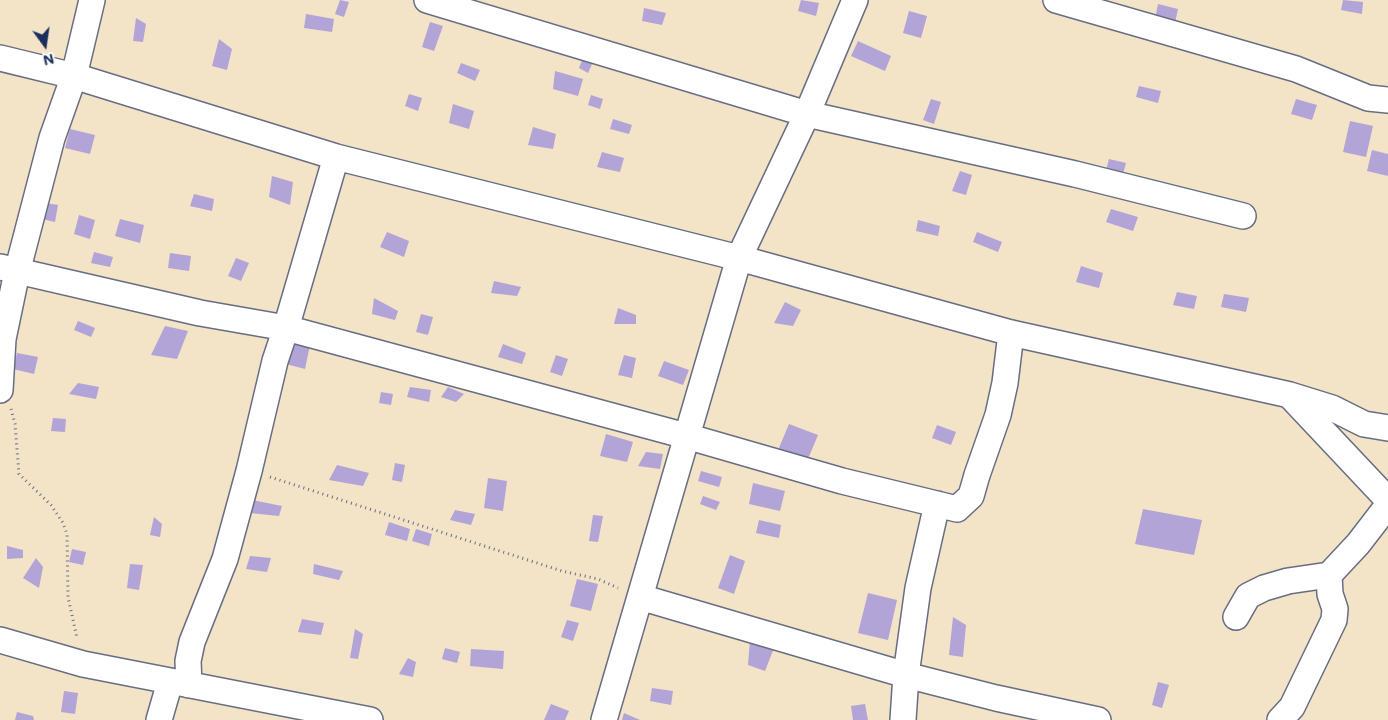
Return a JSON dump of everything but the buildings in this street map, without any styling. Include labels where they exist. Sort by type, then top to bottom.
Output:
[{"type":"street","points":[[1,385],[9,270],[74,76],[92,0]]},
{"type":"street","points":[[427,0],[807,114],[1075,174],[1242,216]]},
{"type":"street","points":[[604,720],[739,258],[807,114],[855,0]]},
{"type":"street","points":[[1056,0],[1296,69],[1368,98],[1388,100]]},
{"type":"street","points":[[0,58],[74,76],[336,157],[739,258],[1011,333],[1290,395],[1332,408],[1364,424],[1388,428]]},
{"type":"street","points":[[159,720],[179,684],[188,661],[192,642],[225,559],[250,471],[274,362],[286,328],[336,157]]},
{"type":"street","points":[[9,270],[200,313],[286,328],[686,436],[842,481],[957,509],[971,496],[976,475],[998,415],[1005,383],[1011,333]]},
{"type":"street","points":[[940,314],[990,347],[1005,383]]},
{"type":"street","points":[[1290,395],[1388,500]]},
{"type":"street","points":[[903,720],[906,675],[920,571],[928,547],[937,504]]},
{"type":"street","points":[[1236,617],[1248,596],[1264,588],[1288,581],[1329,574],[1358,544],[1388,505]]},
{"type":"street","points":[[1280,720],[1292,707],[1334,620],[1335,609],[1330,594],[1329,574]]},
{"type":"street","points":[[640,597],[906,675],[996,698],[1098,720]]},
{"type":"street","points":[[0,640],[83,664],[370,720]]},
{"type":"path","points":[[1,385],[15,424],[19,474],[51,505],[63,523],[67,534],[68,597],[83,664]]},
{"type":"path","points":[[250,471],[562,571],[598,579],[640,597]]}]
